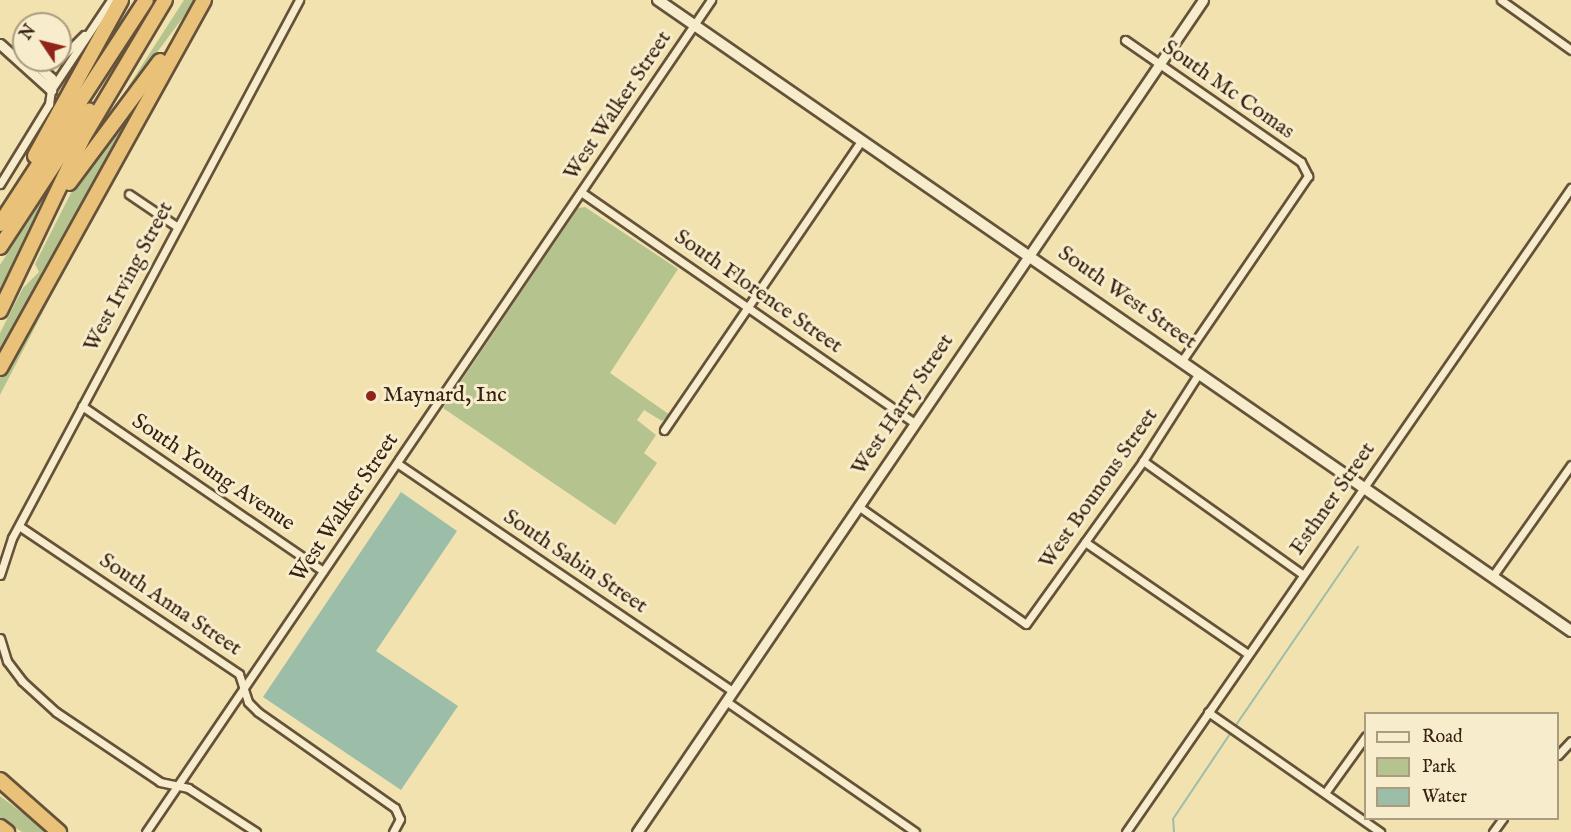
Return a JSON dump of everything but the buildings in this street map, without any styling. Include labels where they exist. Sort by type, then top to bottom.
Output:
[{"type":"highway","points":[[21,191],[30,163],[121,0]]},
{"type":"highway","points":[[0,224],[146,0]]},
{"type":"highway","points":[[0,311],[84,136],[163,0]]},
{"type":"highway","points":[[0,248],[163,0]]},
{"type":"highway","points":[[37,238],[80,167],[200,6]]},
{"type":"highway","points":[[0,368],[200,6]]},
{"type":"highway","points":[[0,780],[59,832]]},
{"type":"highway","points":[[0,789],[35,813]]},
{"type":"highway","points":[[0,827],[7,832]]},
{"type":"main road","name":"South West Street","points":[[658,0],[1571,631]]},
{"type":"street","points":[[51,90],[88,31],[111,0]]},
{"type":"street","name":"West Irving Street","points":[[0,575],[19,526],[176,226],[299,0]]},
{"type":"street","name":"West Walker Street","points":[[146,832],[711,0]]},
{"type":"street","name":"West Harry Street","points":[[637,832],[1203,0]]},
{"type":"street","points":[[1501,0],[1571,50]]},
{"type":"street","points":[[72,46],[88,31]]},
{"type":"street","name":"South Mc Comas","points":[[1125,40],[1301,162],[1307,171],[1303,187],[1182,361]]},
{"type":"street","points":[[30,72],[51,90]]},
{"type":"street","points":[[0,184],[49,104],[51,78],[45,72]]},
{"type":"street","points":[[663,430],[862,140]]},
{"type":"street","name":"Esthner Street","points":[[1126,832],[1302,574],[1571,188]]},
{"type":"street","name":"South Florence Street","points":[[581,192],[914,423]]},
{"type":"street","points":[[129,194],[176,226]]},
{"type":"street","name":"West Bounous Street","points":[[858,506],[1026,624],[1143,461],[1199,373]]},
{"type":"street","name":"South Young Avenue","points":[[82,406],[323,571]]},
{"type":"street","points":[[1143,461],[1302,574]]},
{"type":"street","name":"South Sabin Street","points":[[397,463],[732,691]]},
{"type":"street","points":[[1492,577],[1571,465]]},
{"type":"street","name":"South Anna Street","points":[[19,526],[239,674],[248,702],[258,712],[399,813],[393,832]]},
{"type":"street","points":[[1085,543],[1248,654]]},
{"type":"street","points":[[0,639],[7,661],[37,696],[160,782],[178,785],[256,832]]},
{"type":"street","points":[[726,700],[915,832]]},
{"type":"street","points":[[1208,712],[1380,832]]},
{"type":"street","points":[[1325,794],[1364,737]]},
{"type":"street","points":[[1559,753],[1571,741]]},
{"type":"street","points":[[1493,832],[1502,820]]},
{"type":"green space","points":[[184,0],[196,0],[129,90],[128,87]]},
{"type":"green space","points":[[200,15],[0,395],[0,375],[27,333]]},
{"type":"green space","points":[[142,92],[144,94],[0,360],[0,333],[23,288],[39,272],[35,264],[76,183]]},
{"type":"green space","points":[[49,192],[0,289],[0,265]]},
{"type":"green space","points":[[585,207],[678,269],[610,373],[670,415],[662,421],[644,410],[637,420],[656,435],[644,453],[657,463],[615,525],[443,408],[578,208]]},
{"type":"green space","points":[[0,796],[48,832],[22,832],[0,818]]},
{"type":"water","points":[[401,492],[457,531],[376,651],[458,706],[401,790],[263,697]]},
{"type":"waterway","points":[[1236,725],[1358,547]]},
{"type":"waterway","points":[[1174,832],[1173,819],[1230,734]]},
{"type":"place","name":"Maynard, Inc","points":[[371,396]]}]
